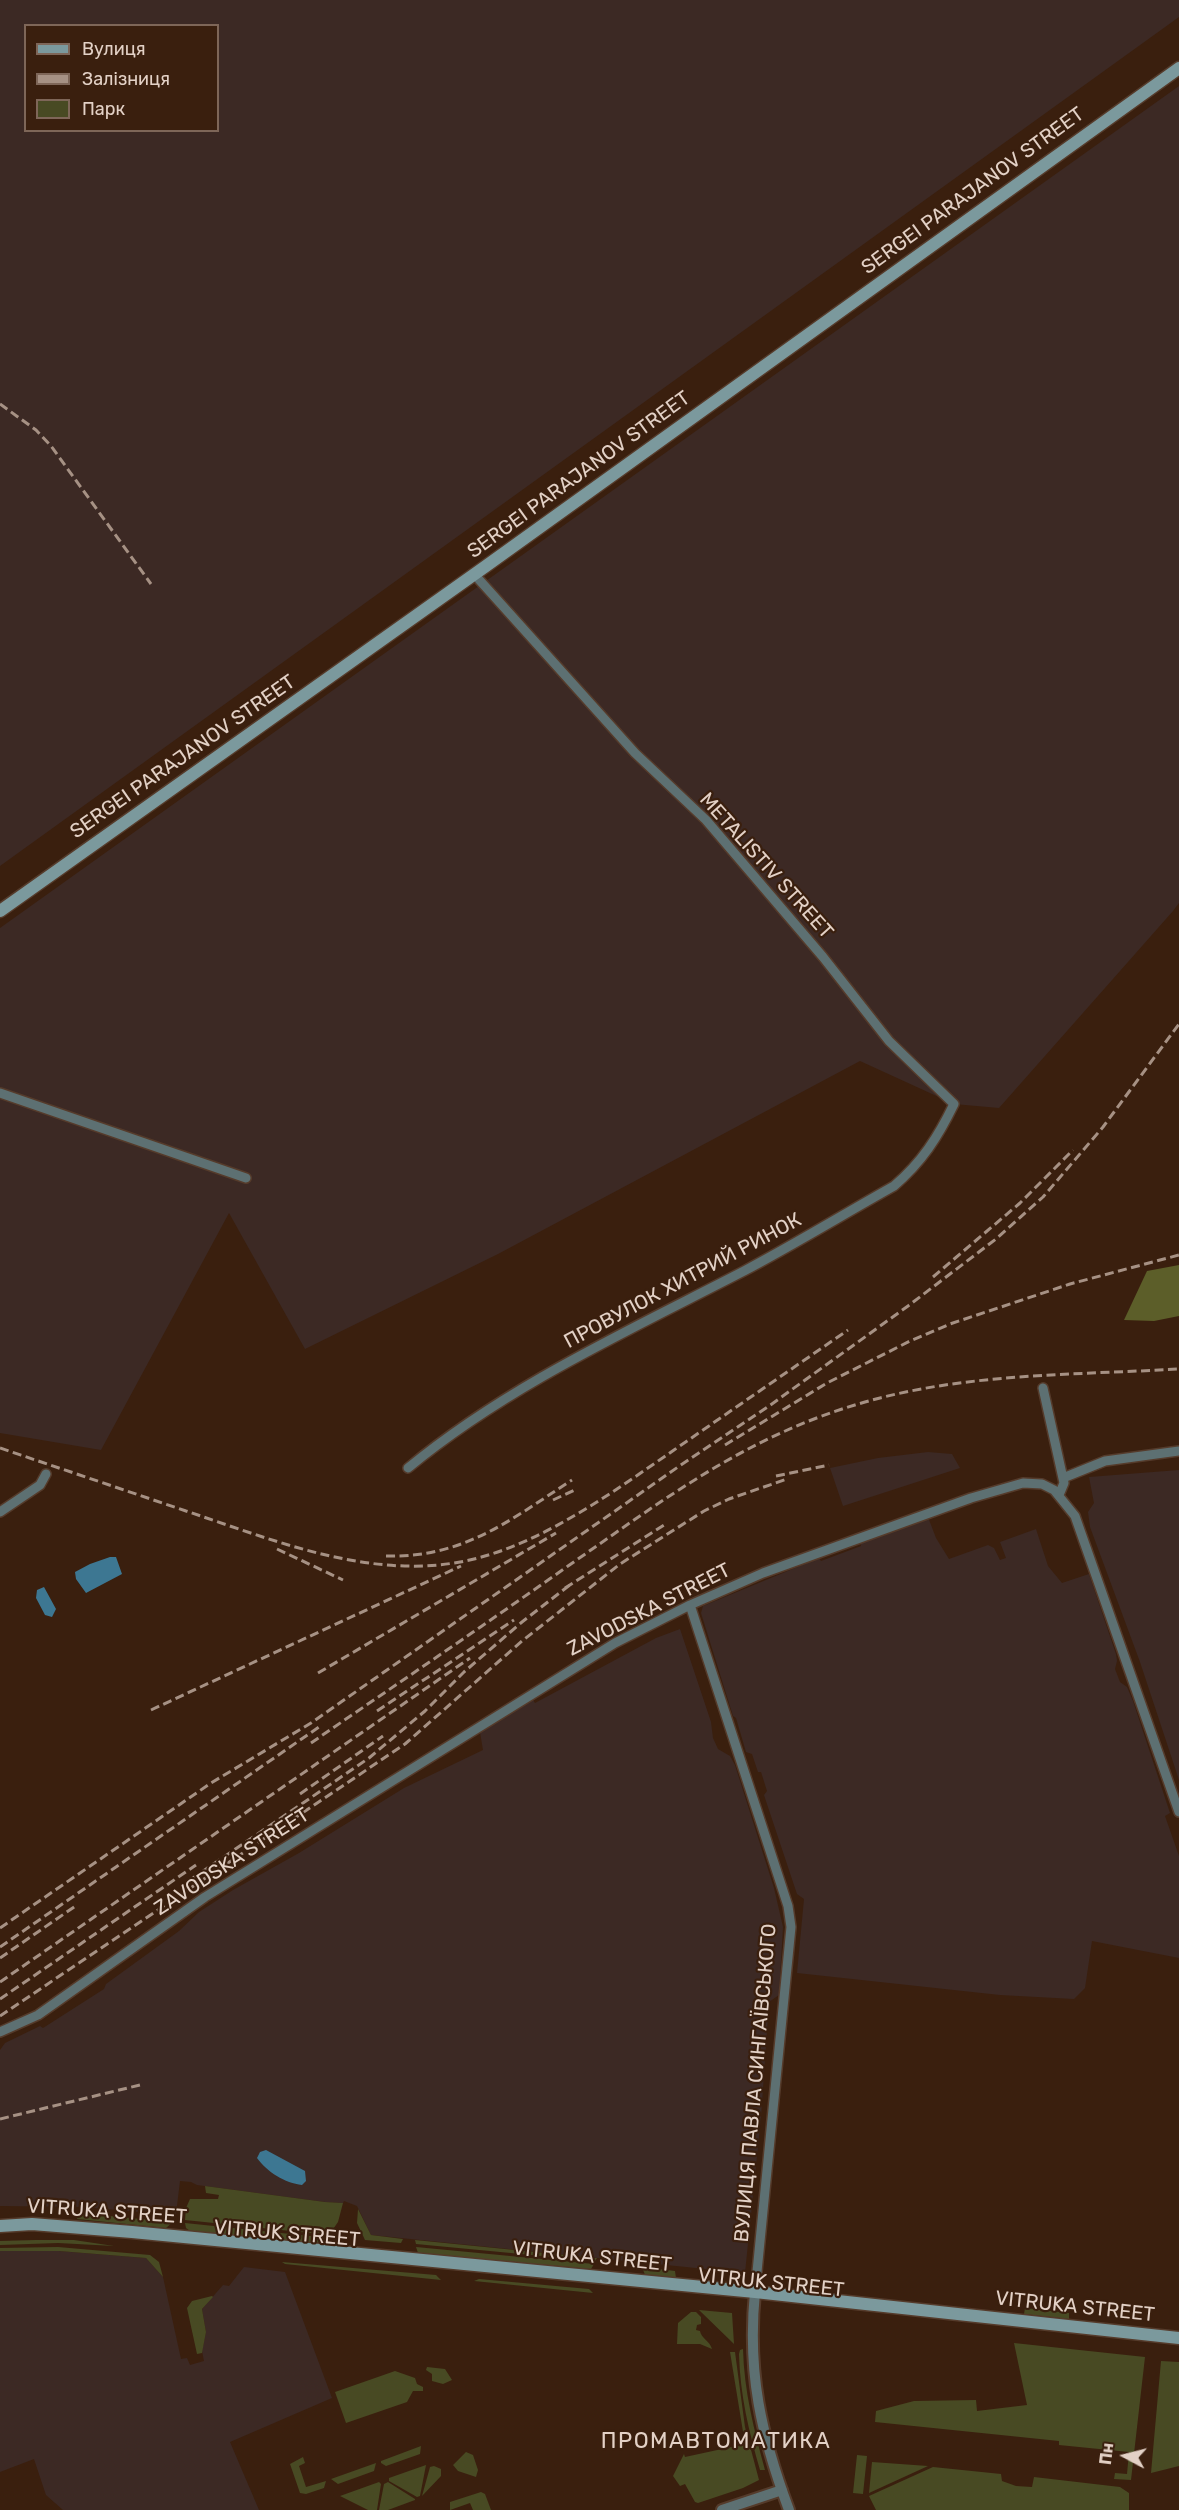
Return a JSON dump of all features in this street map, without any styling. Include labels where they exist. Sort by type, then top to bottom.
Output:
[{"type":"main road","name":"SERGEI PARAJANOV STREET","points":[[0,911],[1179,68]]},
{"type":"main road","name":"VITRUKA STREET","points":[[0,2226],[72,2226],[1179,2338]]},
{"type":"main road","name":"VITRUK STREET","points":[[0,2233],[71,2233],[755,2296],[1179,2344]]},
{"type":"street","name":"METALISTIV STREET","points":[[474,574],[635,753],[706,820],[823,957],[889,1041],[954,1104]]},
{"type":"street","points":[[0,1093],[246,1178]]},
{"type":"street","name":"ПРОВУЛОК ХИТРИЙ РИНОК","points":[[408,1468],[448,1435],[602,1342],[746,1270],[894,1186],[915,1168],[942,1128],[954,1104]]},
{"type":"street","points":[[1043,1388],[1064,1484],[1059,1495]]},
{"type":"street","points":[[1063,1478],[1105,1461],[1179,1451]]},
{"type":"street","points":[[0,1512],[40,1485],[46,1474]]},
{"type":"street","name":"ZAVODSKA STREET","points":[[0,2032],[38,2015],[205,1897],[615,1643],[690,1605],[763,1573],[970,1498],[1029,1482],[1042,1484],[1059,1495],[1075,1516],[1179,1812]]},
{"type":"street","name":"ВУЛИЦЯ ПАВЛА СИНГАЇВСЬКОГО","points":[[690,1605],[784,1895],[790,1927],[755,2296]]},
{"type":"street","points":[[755,2296],[753,2351],[756,2397],[789,2510]]},
{"type":"street","points":[[722,2510],[782,2490]]},
{"type":"shaded area","points":[[0,0],[1179,0],[1179,17],[0,866]]},
{"type":"shaded area","points":[[1179,86],[1179,903],[1173,911],[999,1108],[954,1104],[860,1061],[498,1254],[305,1349],[229,1213],[101,1450],[0,1433],[0,928]]},
{"type":"shaded area","points":[[928,1452],[952,1454],[960,1468],[843,1506],[830,1468],[878,1458]]},
{"type":"shaded area","points":[[1179,1470],[1179,1780],[1140,1662],[1090,1527],[1088,1512],[1094,1503],[1089,1477]]},
{"type":"shaded area","points":[[928,1517],[936,1538],[949,1559],[988,1545],[994,1548],[1000,1560],[1006,1558],[1000,1542],[1036,1529],[1048,1566],[1062,1583],[1089,1574],[1116,1654],[1115,1669],[1120,1682],[1127,1687],[1133,1701],[1170,1813],[1165,1816],[1179,1856],[1179,1958],[1092,1941],[1085,1988],[1074,1999],[1000,1995],[797,1973],[804,1899],[797,1894],[764,1795],[767,1791],[761,1772],[758,1772],[752,1754],[746,1752],[736,1718],[733,1716],[701,1613],[703,1606],[819,1558],[821,1561],[861,1546],[860,1541]]},
{"type":"shaded area","points":[[680,1629],[711,1722],[713,1738],[718,1749],[730,1756],[735,1765],[774,1888],[783,1927],[779,1995],[769,2002],[761,2117],[745,2273],[371,2235],[357,2206],[344,2201],[343,2203],[325,2202],[180,2181],[176,2214],[173,2215],[83,2207],[0,2206],[0,2050],[5,2043],[40,2026],[43,2028],[104,1989],[106,1984],[179,1931],[199,1912],[233,1890],[299,1853],[404,1788],[483,1750],[480,1732],[531,1697],[535,1703],[656,1638]]},
{"type":"shaded area","points":[[0,2251],[59,2251],[146,2258],[163,2277],[181,2359],[187,2358],[190,2365],[204,2361],[202,2351],[206,2332],[202,2309],[223,2285],[229,2286],[244,2267],[285,2272],[332,2398],[230,2442],[259,2510],[63,2510],[46,2495],[34,2459],[0,2472]]},
{"type":"green space","points":[[1179,1265],[1179,1316],[1154,1321],[1124,1320],[1147,1271]]},
{"type":"green space","points":[[205,2186],[343,2203],[338,2222],[329,2235],[185,2220],[186,2208],[190,2199],[218,2199],[219,2195],[206,2193]]},
{"type":"green space","points":[[358,2209],[371,2235],[403,2239],[401,2243],[365,2240],[357,2223]]},
{"type":"green space","points":[[77,2213],[173,2222],[166,2228],[77,2219]]},
{"type":"green space","points":[[185,2223],[326,2238],[316,2243],[190,2231],[186,2228]]},
{"type":"green space","points":[[74,2240],[114,2246],[58,2243],[0,2245],[0,2241]]},
{"type":"green space","points":[[415,2240],[597,2258],[595,2261],[416,2244]]},
{"type":"green space","points":[[58,2247],[150,2255],[159,2262],[163,2277],[146,2258],[59,2251],[0,2251],[0,2248]]},
{"type":"green space","points":[[416,2247],[594,2264],[591,2269],[418,2253]]},
{"type":"green space","points":[[282,2262],[436,2275],[441,2280],[285,2264]]},
{"type":"green space","points":[[642,2267],[675,2271],[676,2278],[645,2275]]},
{"type":"green space","points":[[479,2279],[589,2289],[593,2293],[474,2281]]},
{"type":"green space","points":[[212,2296],[202,2309],[206,2332],[202,2353],[197,2354],[187,2308],[192,2301]]},
{"type":"green space","points":[[1025,2308],[1069,2313],[1069,2319],[1024,2314]]},
{"type":"green space","points":[[699,2310],[732,2313],[734,2344]]},
{"type":"green space","points":[[691,2312],[696,2312],[701,2317],[701,2324],[697,2325],[696,2330],[700,2331],[712,2349],[700,2344],[677,2344],[678,2323]]},
{"type":"green space","points":[[1014,2343],[1145,2357],[1131,2480],[1114,2479],[1115,2473],[1127,2474],[1129,2452],[1059,2445],[1059,2441],[875,2422],[876,2411],[914,2401],[976,2400],[977,2411],[1027,2405]]},
{"type":"green space","points":[[743,2349],[753,2425],[765,2470],[760,2470],[746,2413],[739,2354]]},
{"type":"green space","points":[[730,2352],[735,2352],[745,2427],[759,2480],[743,2488],[698,2503],[695,2502],[685,2484],[680,2486],[673,2476],[684,2454],[685,2457],[745,2444]]},
{"type":"green space","points":[[1161,2361],[1179,2362],[1179,2466],[1151,2473]]},
{"type":"green space","points":[[427,2367],[445,2369],[452,2380],[443,2384],[432,2381],[432,2374],[426,2370]]},
{"type":"green space","points":[[395,2371],[415,2378],[417,2384],[423,2387],[423,2391],[413,2391],[407,2402],[346,2423],[335,2392]]},
{"type":"green space","points":[[421,2446],[420,2454],[386,2466],[381,2463],[381,2461]]},
{"type":"green space","points":[[466,2452],[473,2455],[478,2470],[476,2477],[458,2471],[453,2465]]},
{"type":"green space","points":[[857,2455],[867,2456],[863,2494],[853,2493]]},
{"type":"green space","points":[[303,2457],[305,2463],[299,2466],[306,2487],[326,2481],[324,2488],[306,2494],[300,2493],[290,2464]]},
{"type":"green space","points":[[872,2462],[928,2466],[869,2493]]},
{"type":"green space","points":[[376,2463],[374,2471],[338,2484],[331,2479]]},
{"type":"green space","points":[[426,2465],[420,2496],[417,2497],[389,2481],[389,2478]]},
{"type":"green space","points":[[430,2467],[441,2469],[441,2476],[422,2496]]},
{"type":"green space","points":[[933,2467],[1001,2474],[1002,2481],[1016,2486],[1032,2487],[1034,2477],[1120,2487],[1129,2493],[1129,2510],[876,2510],[869,2496]]},
{"type":"green space","points":[[379,2482],[381,2484],[377,2510],[368,2510],[340,2496]]},
{"type":"green space","points":[[388,2482],[415,2500],[388,2510],[379,2510],[384,2484]]},
{"type":"green space","points":[[481,2492],[485,2494],[491,2510],[473,2510],[470,2503],[450,2510],[450,2502]]},
{"type":"water","points":[[110,1557],[116,1557],[122,1574],[86,1593],[76,1579],[75,1572]]},
{"type":"water","points":[[44,1587],[56,1609],[52,1617],[45,1615],[36,1598],[37,1590]]},
{"type":"water","points":[[266,2150],[305,2171],[306,2181],[302,2185],[296,2184],[271,2172],[257,2158],[260,2152]]},
{"type":"railway","points":[[0,404],[36,430],[51,446],[151,584]]},
{"type":"railway","points":[[0,1928],[211,1783],[311,1723],[769,1406],[908,1306],[996,1239],[1043,1197],[1103,1127],[1179,1024]]},
{"type":"railway","points":[[933,1277],[1020,1203],[1073,1150]]},
{"type":"railway","points":[[725,1445],[827,1383],[910,1341],[950,1324],[1070,1284],[1179,1255]]},
{"type":"railway","points":[[0,1448],[257,1535],[330,1556],[367,1563],[404,1566],[441,1565],[504,1550],[580,1512],[629,1481],[848,1330]]},
{"type":"railway","points":[[311,1743],[639,1516],[709,1471],[783,1432],[865,1402],[942,1385],[1061,1374],[1179,1369]]},
{"type":"railway","points":[[776,1476],[829,1465]]},
{"type":"railway","points":[[0,2016],[405,1744],[522,1641],[620,1564],[704,1511],[729,1499],[787,1479]]},
{"type":"railway","points":[[386,1556],[439,1551],[463,1543],[506,1522],[572,1480]]},
{"type":"railway","points":[[553,1500],[577,1489]]},
{"type":"railway","points":[[565,1588],[664,1525]]},
{"type":"railway","points":[[318,1673],[556,1533]]},
{"type":"railway","points":[[277,1549],[343,1580]]},
{"type":"railway","points":[[151,1710],[461,1566]]},
{"type":"railway","points":[[190,1880],[369,1758],[425,1711],[464,1672],[522,1622],[571,1584]]},
{"type":"railway","points":[[377,1711],[514,1620]]},
{"type":"railway","points":[[0,1982],[470,1658]]},
{"type":"railway","points":[[0,1947],[319,1727]]},
{"type":"railway","points":[[300,1794],[383,1736]]},
{"type":"railway","points":[[0,1999],[196,1865]]},
{"type":"railway","points":[[0,1958],[77,1905]]},
{"type":"railway","points":[[0,2119],[140,2085]]},
{"type":"district","name":"ПРОМАВТОМАТИКА","points":[[716,2442]]}]
